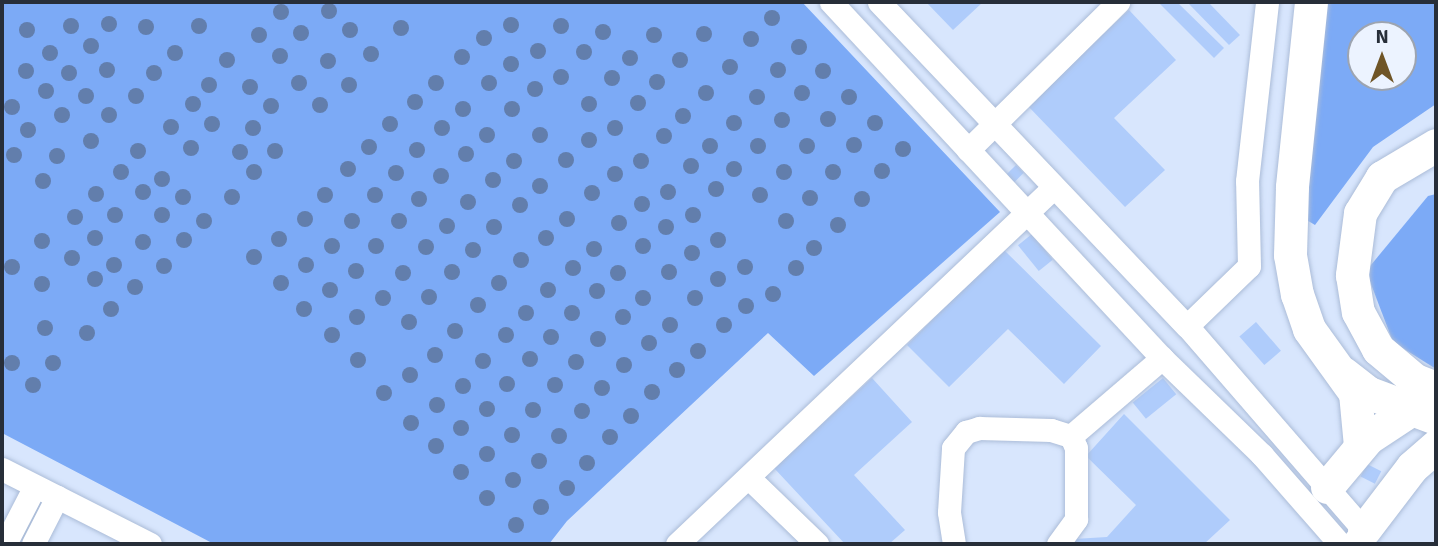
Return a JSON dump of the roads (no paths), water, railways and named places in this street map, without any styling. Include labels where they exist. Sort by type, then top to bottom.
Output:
[{"type":"highway","points":[[1311,2],[1292,187],[1290,255],[1297,294],[1310,329],[1355,393],[1360,446]]},
{"type":"highway","points":[[1436,145],[1382,177],[1360,213],[1352,275],[1358,312],[1378,349],[1415,380],[1436,388]]},
{"type":"highway","points":[[1343,373],[1370,393],[1423,415]]},
{"type":"highway","points":[[1317,497],[1360,446],[1423,415]]},
{"type":"highway","points":[[1352,540],[1412,467],[1436,446]]},
{"type":"street","points":[[831,2],[1162,358],[1317,497]]},
{"type":"street","points":[[879,2],[1187,326],[1352,540]]},
{"type":"street","points":[[968,150],[1118,2]]},
{"type":"street","points":[[1187,326],[1249,266],[1247,181],[1267,2]]},
{"type":"street","points":[[677,544],[1054,187]]},
{"type":"street","points":[[1071,436],[1162,358]]},
{"type":"street","points":[[955,544],[949,512],[953,448],[966,432],[979,428],[1039,430],[1071,436]]},
{"type":"street","points":[[1058,544],[1076,519],[1076,449],[1071,436]]},
{"type":"street","points":[[2,469],[147,544]]},
{"type":"street","points":[[749,478],[815,544]]},
{"type":"street","points":[[5,544],[35,486]]},
{"type":"street","points":[[33,544],[57,497]]}]
